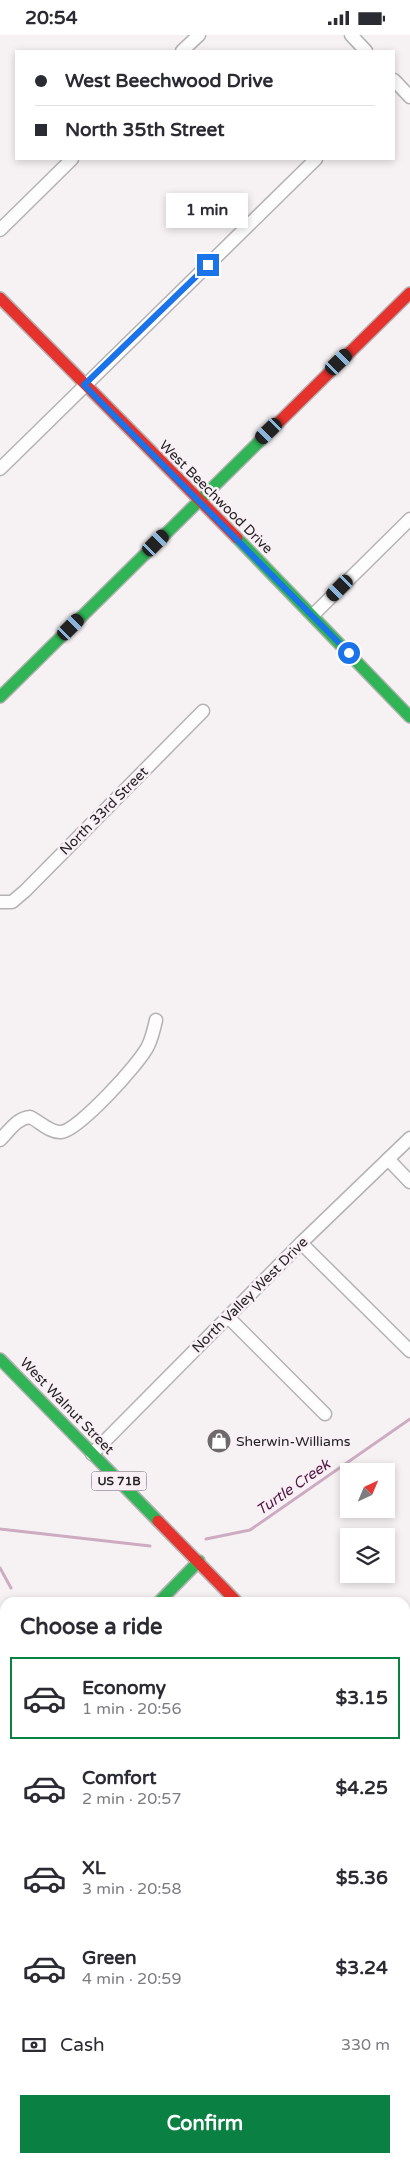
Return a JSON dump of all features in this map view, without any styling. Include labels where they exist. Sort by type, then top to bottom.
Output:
[{"type":"street","points":[[183,50],[199,35]]},
{"type":"street","points":[[351,35],[365,50]]},
{"type":"street","points":[[395,83],[410,97]]},
{"type":"street","points":[[0,230],[71,160]]},
{"type":"street","points":[[0,469],[315,160]]},
{"type":"street","points":[[0,697],[410,293]]},
{"type":"street","name":"West Beechwood Drive","points":[[0,298],[198,501],[313,615],[410,717]]},
{"type":"street","points":[[313,615],[410,519]]},
{"type":"street","name":"North 33rd Street","points":[[0,901],[12,902],[25,891],[203,711]]},
{"type":"street","points":[[0,1140],[20,1119],[26,1117],[30,1117],[57,1132],[71,1128],[97,1106],[142,1056],[148,1046],[156,1020]]},
{"type":"street","name":"North Valley West Drive","points":[[92,1454],[302,1243],[410,1138]]},
{"type":"street","points":[[388,1159],[410,1182]]},
{"type":"street","points":[[302,1243],[410,1351]]},
{"type":"street","points":[[228,1317],[325,1414]]},
{"type":"street","name":"West Walnut Street","points":[[0,1359],[232,1597]]},
{"type":"street","points":[[164,1597],[199,1561]]},
{"type":"waterway","name":"Turtle Creek","points":[[206,1539],[250,1530],[410,1419]]},
{"type":"waterway","name":"Turtle Creek","points":[[0,1529],[150,1546]]},
{"type":"waterway","points":[[0,1568],[11,1588]]},
{"type":"traffic: fast","points":[[0,697],[271,430]]},
{"type":"traffic: fast","points":[[237,538],[410,717]]},
{"type":"traffic: fast","points":[[0,1359],[158,1521]]},
{"type":"traffic: fast","points":[[164,1597],[199,1561]]},
{"type":"traffic: jam","points":[[271,430],[410,293]]},
{"type":"traffic: jam","points":[[0,298],[237,538]]},
{"type":"traffic: jam","points":[[158,1521],[232,1597]]},
{"type":"place","name":"Sherwin-Williams","points":[[219,1441]]},
{"type":"route","points":[[208,265],[84,385],[349,653]]}]
